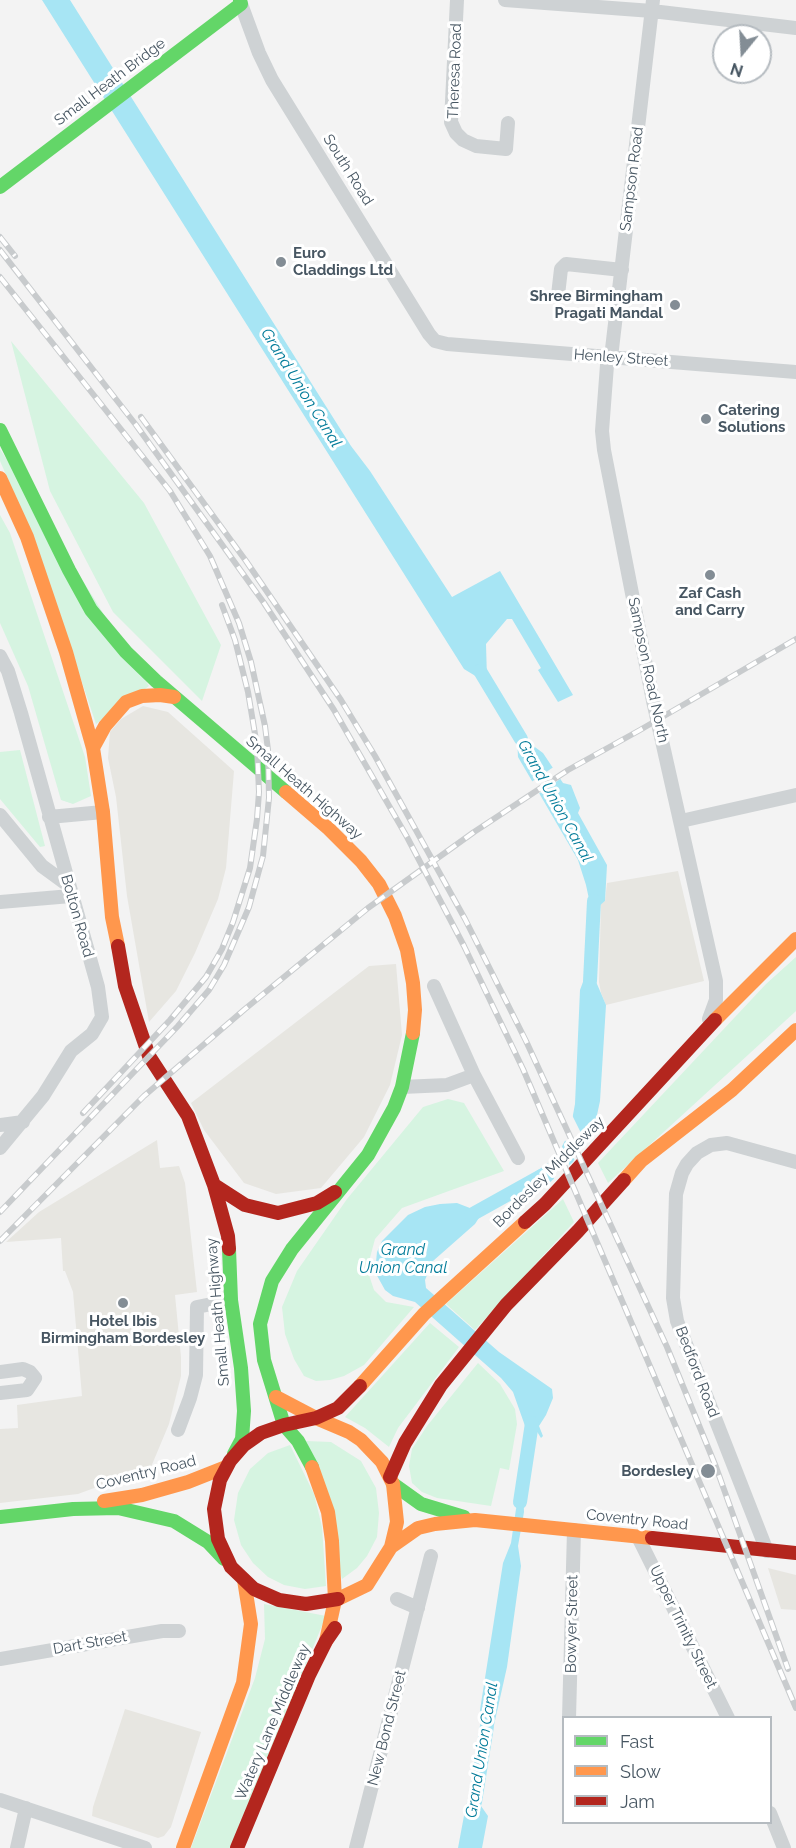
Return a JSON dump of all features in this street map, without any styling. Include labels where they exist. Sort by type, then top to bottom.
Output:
[{"type":"main road","name":"Small Heath Bridge","points":[[0,187],[241,2]]},
{"type":"main road","name":"Small Heath Highway","points":[[0,430],[69,570],[92,610],[126,652],[174,697],[329,829],[361,861],[379,884],[398,924],[407,950],[415,1010],[412,1044],[402,1087],[394,1108],[368,1155],[291,1249],[272,1281],[265,1300],[260,1324],[260,1341],[284,1425]]},
{"type":"main road","name":"Small Heath Highway","points":[[0,478],[27,537],[42,579],[66,652],[93,748],[103,812],[111,917],[125,986],[149,1056],[188,1116],[214,1185],[228,1236],[231,1300],[241,1368],[244,1411],[242,1438],[220,1480],[214,1509],[218,1539],[231,1567]]},
{"type":"main road","points":[[93,748],[105,726],[126,702],[142,696],[174,697]]},
{"type":"main road","name":"Bordesley Middleway","points":[[228,1464],[253,1438],[284,1425],[316,1418],[338,1408],[357,1390],[424,1314],[545,1204],[653,1089],[701,1034],[796,939]]},
{"type":"main road","points":[[391,1481],[405,1443],[441,1385],[506,1305],[578,1231],[641,1161],[732,1090],[796,1030]]},
{"type":"main road","points":[[214,1185],[245,1205],[278,1213],[317,1203],[342,1188]]},
{"type":"main road","points":[[276,1397],[349,1432],[361,1440],[382,1462],[391,1481],[397,1509],[397,1522],[391,1547]]},
{"type":"main road","points":[[284,1425],[298,1441],[312,1469],[328,1512],[335,1600],[326,1641]]},
{"type":"main road","name":"Coventry Road","points":[[73,1509],[111,1499],[142,1495],[188,1482],[228,1464]]},
{"type":"main road","name":"Coventry Road","points":[[391,1481],[421,1504],[475,1520],[796,1553]]},
{"type":"main road","name":"Coventry Road","points":[[0,1517],[73,1509],[118,1508],[174,1521],[208,1542],[244,1580],[266,1596],[293,1603],[313,1604],[335,1600],[367,1585]]},
{"type":"main road","name":"Coventry Road","points":[[391,1547],[418,1528],[475,1520]]},
{"type":"main road","name":"Watery Lane Middleway","points":[[237,1848],[309,1675],[326,1641],[367,1585],[391,1547]]},
{"type":"main road","points":[[767,1551],[796,1563]]},
{"type":"main road","points":[[183,1848],[243,1683],[251,1624],[244,1580]]},
{"type":"street","name":"Theresa Road","points":[[457,0],[452,122],[456,133],[463,140],[476,146],[506,149],[508,123]]},
{"type":"street","points":[[505,0],[652,5],[796,28]]},
{"type":"street","name":"South Road","points":[[241,2],[259,53],[272,80],[429,334],[435,341],[447,344]]},
{"type":"street","name":"Sampson Road","points":[[609,357],[622,270],[652,5]]},
{"type":"street","points":[[558,295],[561,269],[566,264],[622,270]]},
{"type":"street","name":"Henley Street","points":[[447,344],[796,372]]},
{"type":"street","name":"Sampson Road North","points":[[609,357],[606,365],[602,431],[604,450],[653,701],[716,981],[716,1000],[713,1012],[701,1034]]},
{"type":"street","name":"Bolton Road","points":[[0,656],[8,671],[21,713],[98,987],[102,1017],[92,1034],[71,1052],[43,1096],[0,1148]]},
{"type":"street","points":[[681,821],[796,795]]},
{"type":"street","points":[[49,817],[103,812]]},
{"type":"street","points":[[0,815],[42,866],[70,890]]},
{"type":"street","points":[[0,903],[70,890]]},
{"type":"street","points":[[434,986],[474,1075],[518,1158]]},
{"type":"street","points":[[402,1087],[447,1085],[474,1075]]},
{"type":"street","points":[[0,1125],[23,1122]]},
{"type":"street","name":"Bedford Road","points":[[767,1551],[677,1321],[673,1298],[676,1194],[687,1164],[697,1153],[711,1145],[727,1143],[796,1162]]},
{"type":"street","points":[[178,1430],[196,1375],[197,1307],[231,1300]]},
{"type":"street","points":[[0,1372],[23,1369],[35,1378],[27,1390],[0,1393]]},
{"type":"street","name":"Bowyer Street","points":[[570,1716],[574,1530]]},
{"type":"street","name":"Upper Trinity Street","points":[[638,1537],[727,1716]]},
{"type":"street","name":"New Bond Street","points":[[356,1848],[431,1556]]},
{"type":"street","points":[[397,1599],[418,1608]]},
{"type":"street","name":"Dart Street","points":[[0,1659],[162,1630],[179,1630]]},
{"type":"street","points":[[0,1800],[145,1848]]},
{"type":"street","points":[[17,1848],[26,1808]]},
{"type":"street","points":[[772,1816],[784,1848]]},
{"type":"shaded area","points":[[143,706],[168,712],[234,771],[226,868],[218,899],[176,991],[149,1022],[127,896],[116,797],[108,758],[110,732],[121,719]]},
{"type":"shaded area","points":[[678,871],[704,981],[606,1005],[599,982],[601,904],[605,901],[607,883]]},
{"type":"shaded area","points":[[396,964],[402,1035],[390,1085],[364,1137],[321,1188],[276,1194],[244,1183],[204,1130],[191,1103],[369,966]]},
{"type":"shaded area","points":[[157,1140],[160,1168],[179,1166],[185,1183],[197,1292],[175,1295],[181,1376],[169,1424],[151,1467],[78,1494],[0,1503],[0,1429],[18,1428],[17,1405],[82,1396],[73,1292],[65,1271],[63,1271],[61,1238],[6,1242],[39,1212]]},
{"type":"shaded area","points":[[768,1568],[796,1575],[796,1610],[781,1609]]},
{"type":"shaded area","points":[[125,1709],[201,1732],[171,1827],[164,1836],[158,1838],[92,1816]]},
{"type":"green space","points":[[11,341],[144,503],[221,645],[202,701],[113,612],[50,491]]},
{"type":"green space","points":[[0,449],[149,686],[96,724],[33,536],[0,461]]},
{"type":"green space","points":[[0,515],[10,533],[85,757],[91,796],[73,804],[61,800],[28,686],[0,623]]},
{"type":"green space","points":[[20,750],[45,846],[40,847],[0,799],[0,752]]},
{"type":"green space","points":[[796,957],[796,1011],[608,1183],[598,1163],[766,984]]},
{"type":"green space","points":[[448,1099],[464,1103],[504,1171],[402,1208],[375,1239],[367,1269],[374,1290],[386,1302],[414,1307],[364,1365],[344,1376],[330,1380],[316,1381],[304,1376],[294,1359],[285,1334],[282,1307],[297,1271],[347,1199],[423,1107]]},
{"type":"green space","points":[[563,1199],[574,1222],[475,1330],[446,1304]]},
{"type":"green space","points":[[430,1323],[459,1347],[398,1428],[389,1447],[365,1428],[345,1417]]},
{"type":"green space","points":[[478,1363],[500,1384],[515,1409],[517,1424],[509,1470],[500,1468],[491,1506],[437,1498],[422,1492],[412,1483],[409,1466],[412,1449],[427,1426]]},
{"type":"green space","points":[[306,1441],[331,1442],[361,1461],[376,1488],[379,1513],[377,1537],[367,1556],[357,1568],[342,1579]]},
{"type":"green space","points":[[290,1445],[314,1494],[322,1527],[326,1586],[305,1589],[284,1585],[268,1577],[253,1563],[241,1545],[234,1520],[238,1493],[250,1469],[268,1453]]},
{"type":"green space","points":[[264,1604],[326,1616],[230,1848],[191,1848],[255,1678],[265,1639]]},
{"type":"water","points":[[42,0],[70,0],[351,446],[370,471],[452,597],[500,571],[573,695],[558,702],[538,670],[541,668],[512,619],[507,619],[486,644],[487,679],[491,686],[487,688],[482,680],[464,669]]},
{"type":"water","points":[[513,725],[516,725],[528,742],[543,753],[563,783],[571,785],[580,808],[578,813],[607,865],[605,901],[598,907],[593,918],[578,860],[518,757],[517,737]]},
{"type":"water","points":[[590,963],[606,1005],[600,1101],[597,1115],[590,1134],[573,1162],[548,1184],[525,1185],[535,1172],[556,1158],[570,1131],[575,1104],[580,990]]},
{"type":"water","name":"Grand Union Canal","points":[[457,1203],[475,1210],[486,1207],[475,1224],[433,1261],[425,1280],[426,1288],[499,1352],[552,1389],[553,1398],[539,1426],[543,1436],[541,1438],[536,1430],[530,1440],[513,1392],[501,1378],[415,1302],[393,1296],[385,1290],[375,1272],[377,1252],[382,1241],[408,1215],[425,1207]]},
{"type":"water","points":[[523,1484],[524,1512],[518,1546],[521,1566],[507,1667],[494,1725],[484,1741],[480,1710],[503,1563],[511,1543],[516,1509]]},
{"type":"water","points":[[477,1785],[481,1806],[488,1816],[482,1848],[458,1848],[466,1805]]},
{"type":"pier","points":[[555,766],[563,777],[537,795],[530,783]]},
{"type":"pier","points":[[570,1111],[587,1145],[576,1163],[564,1138]]},
{"type":"pier","points":[[561,1144],[571,1169],[556,1183],[547,1161],[554,1156]]},
{"type":"waterway","name":"Grand Union Canal","points":[[480,671],[521,739]]},
{"type":"waterway","name":"Grand Union Canal","points":[[590,981],[594,901]]},
{"type":"waterway","name":"Grand Union Canal","points":[[471,1215],[541,1176]]},
{"type":"waterway","name":"Grand Union Canal","points":[[520,1502],[532,1423]]},
{"type":"waterway","name":"Grand Union Canal","points":[[475,1802],[487,1726]]},
{"type":"railway","points":[[0,237],[15,256]]},
{"type":"railway","points":[[0,250],[136,425],[264,603],[334,710],[407,837],[464,946],[523,1069],[796,1708]]},
{"type":"railway","points":[[0,277],[170,491],[210,556],[239,623],[251,662],[265,726],[269,798],[263,856],[249,907],[224,965],[209,990],[178,1026],[0,1212]]},
{"type":"railway","points":[[141,417],[246,561],[341,700],[375,756],[465,919],[526,1041],[667,1347],[716,1467],[788,1669]]},
{"type":"railway","points":[[83,1113],[170,1020],[206,977],[222,949],[233,922],[250,868],[259,792],[257,746],[248,692],[235,640],[222,605]]},
{"type":"railway","points":[[0,1241],[144,1096],[368,908],[474,832],[568,770],[796,639]]},
{"type":"traffic: fast","points":[[0,187],[241,4],[240,0]]},
{"type":"traffic: fast","points":[[0,430],[91,610],[126,652],[156,681],[286,792]]},
{"type":"traffic: fast","points":[[312,1467],[298,1441],[284,1425],[264,1360],[260,1324],[272,1281],[292,1249],[368,1155],[394,1108],[402,1087],[413,1033]]},
{"type":"traffic: fast","points":[[229,1249],[231,1300],[241,1368],[244,1411],[242,1439],[234,1454]]},
{"type":"traffic: fast","points":[[393,1484],[421,1504],[464,1517]]},
{"type":"traffic: fast","points":[[0,1517],[73,1509],[118,1508],[174,1521],[208,1542],[224,1559]]},
{"type":"traffic: slow","points":[[0,478],[27,537],[66,652],[93,748],[103,812],[112,917],[118,946]]},
{"type":"traffic: slow","points":[[93,748],[105,726],[126,702],[142,696],[174,697]]},
{"type":"traffic: slow","points":[[286,792],[329,829],[361,861],[379,884],[395,916],[407,950],[415,1010],[413,1033]]},
{"type":"traffic: slow","points":[[715,1020],[796,939]]},
{"type":"traffic: slow","points":[[624,1180],[641,1161],[732,1090],[796,1030]]},
{"type":"traffic: slow","points":[[360,1386],[424,1314],[525,1222]]},
{"type":"traffic: slow","points":[[276,1397],[361,1440],[382,1462],[393,1484],[397,1522],[391,1547],[367,1585],[338,1599]]},
{"type":"traffic: slow","points":[[104,1501],[142,1495],[188,1482],[226,1467]]},
{"type":"traffic: slow","points":[[312,1467],[328,1512],[332,1541],[335,1600],[326,1641]]},
{"type":"traffic: slow","points":[[391,1547],[418,1528],[475,1520],[652,1538]]},
{"type":"traffic: slow","points":[[183,1848],[243,1683],[251,1624],[244,1580]]},
{"type":"traffic: jam","points":[[118,946],[125,986],[149,1056],[188,1116],[214,1185],[228,1236],[229,1249]]},
{"type":"traffic: jam","points":[[525,1222],[545,1204],[715,1020]]},
{"type":"traffic: jam","points":[[390,1477],[405,1443],[441,1385],[506,1305],[624,1180]]},
{"type":"traffic: jam","points":[[214,1185],[245,1205],[278,1213],[317,1203],[335,1192]]},
{"type":"traffic: jam","points":[[338,1599],[306,1604],[279,1600],[254,1589],[231,1567],[218,1539],[214,1509],[220,1480],[230,1461],[244,1445],[261,1433],[316,1418],[338,1408],[360,1386]]},
{"type":"traffic: jam","points":[[652,1538],[796,1553]]},
{"type":"traffic: jam","points":[[237,1848],[309,1675],[335,1628]]},
{"type":"place","name":"Euro Claddings Ltd","points":[[281,262]]},
{"type":"place","name":"Shree Birmingham Pragati Mandal","points":[[675,305]]},
{"type":"place","name":"Catering Solutions","points":[[706,419]]},
{"type":"place","name":"Zaf Cash and Carry","points":[[710,575]]},
{"type":"place","name":"Hotel Ibis Birmingham Bordesley","points":[[123,1303]]},
{"type":"place","name":"Bordesley","points":[[708,1471]]}]
